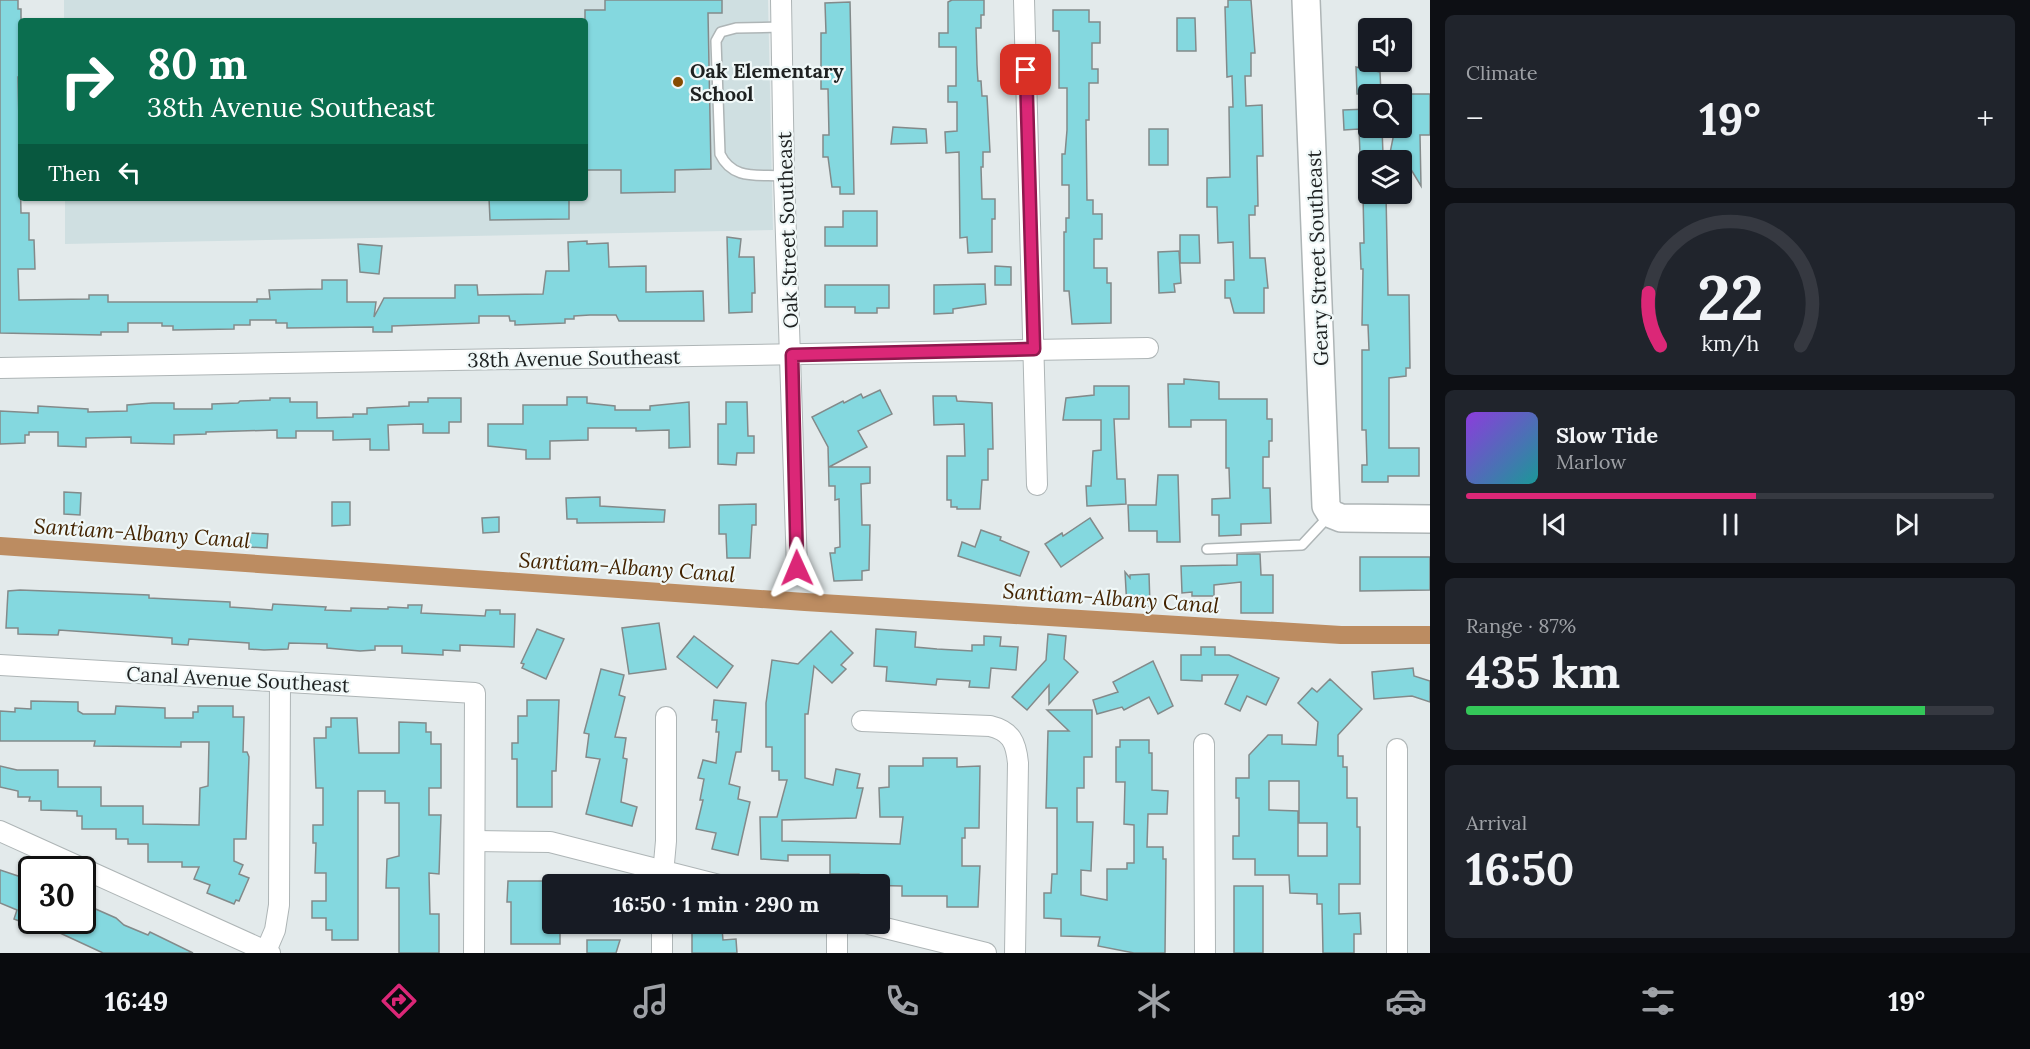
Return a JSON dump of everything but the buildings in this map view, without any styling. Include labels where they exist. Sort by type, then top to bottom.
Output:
[{"type":"street","name":"Oak Street Southeast","points":[[781,0],[784,176],[792,355],[797,568]]},
{"type":"street","points":[[1024,0],[1037,485]]},
{"type":"street","name":"Geary Street Southeast","points":[[1306,0],[1326,506],[1331,514]]},
{"type":"street","name":"38th Avenue Southeast","points":[[0,368],[1148,348]]},
{"type":"street","points":[[1331,514],[1363,519],[1430,519]]},
{"type":"street","name":"Canal Avenue Southeast","points":[[0,665],[475,693],[475,841]]},
{"type":"street","points":[[0,831],[268,952],[275,930],[279,905],[280,682]]},
{"type":"street","points":[[662,874],[666,841],[666,717]]},
{"type":"street","points":[[862,722],[990,726],[1009,733],[1014,742],[1018,763],[1015,953]]},
{"type":"street","points":[[1204,744],[1205,953]]},
{"type":"street","points":[[1396,749],[1397,953]]},
{"type":"street","points":[[474,953],[475,841],[550,842],[652,874]]},
{"type":"street","points":[[890,929],[986,953]]},
{"type":"street","points":[[662,934],[662,953]]},
{"type":"street","points":[[837,934],[837,953]]},
{"type":"lane","points":[[782,27],[736,28],[721,32],[716,41],[720,154],[726,166],[737,174],[784,176]]},
{"type":"lane","points":[[1207,549],[1302,545],[1331,514]]},
{"type":"shaded area","name":"Oak Elementary School","points":[[64,0],[768,0],[773,230],[65,244],[65,201],[588,201],[588,18],[64,18]]},
{"type":"waterway","name":"Santiam-Albany Canal","points":[[0,546],[805,602],[1341,635],[1430,635]]},
{"type":"place","name":"Oak Elementary School","points":[[678,82]]},
{"type":"route","points":[[797,568],[792,355],[1034,349],[1026,70]]}]
